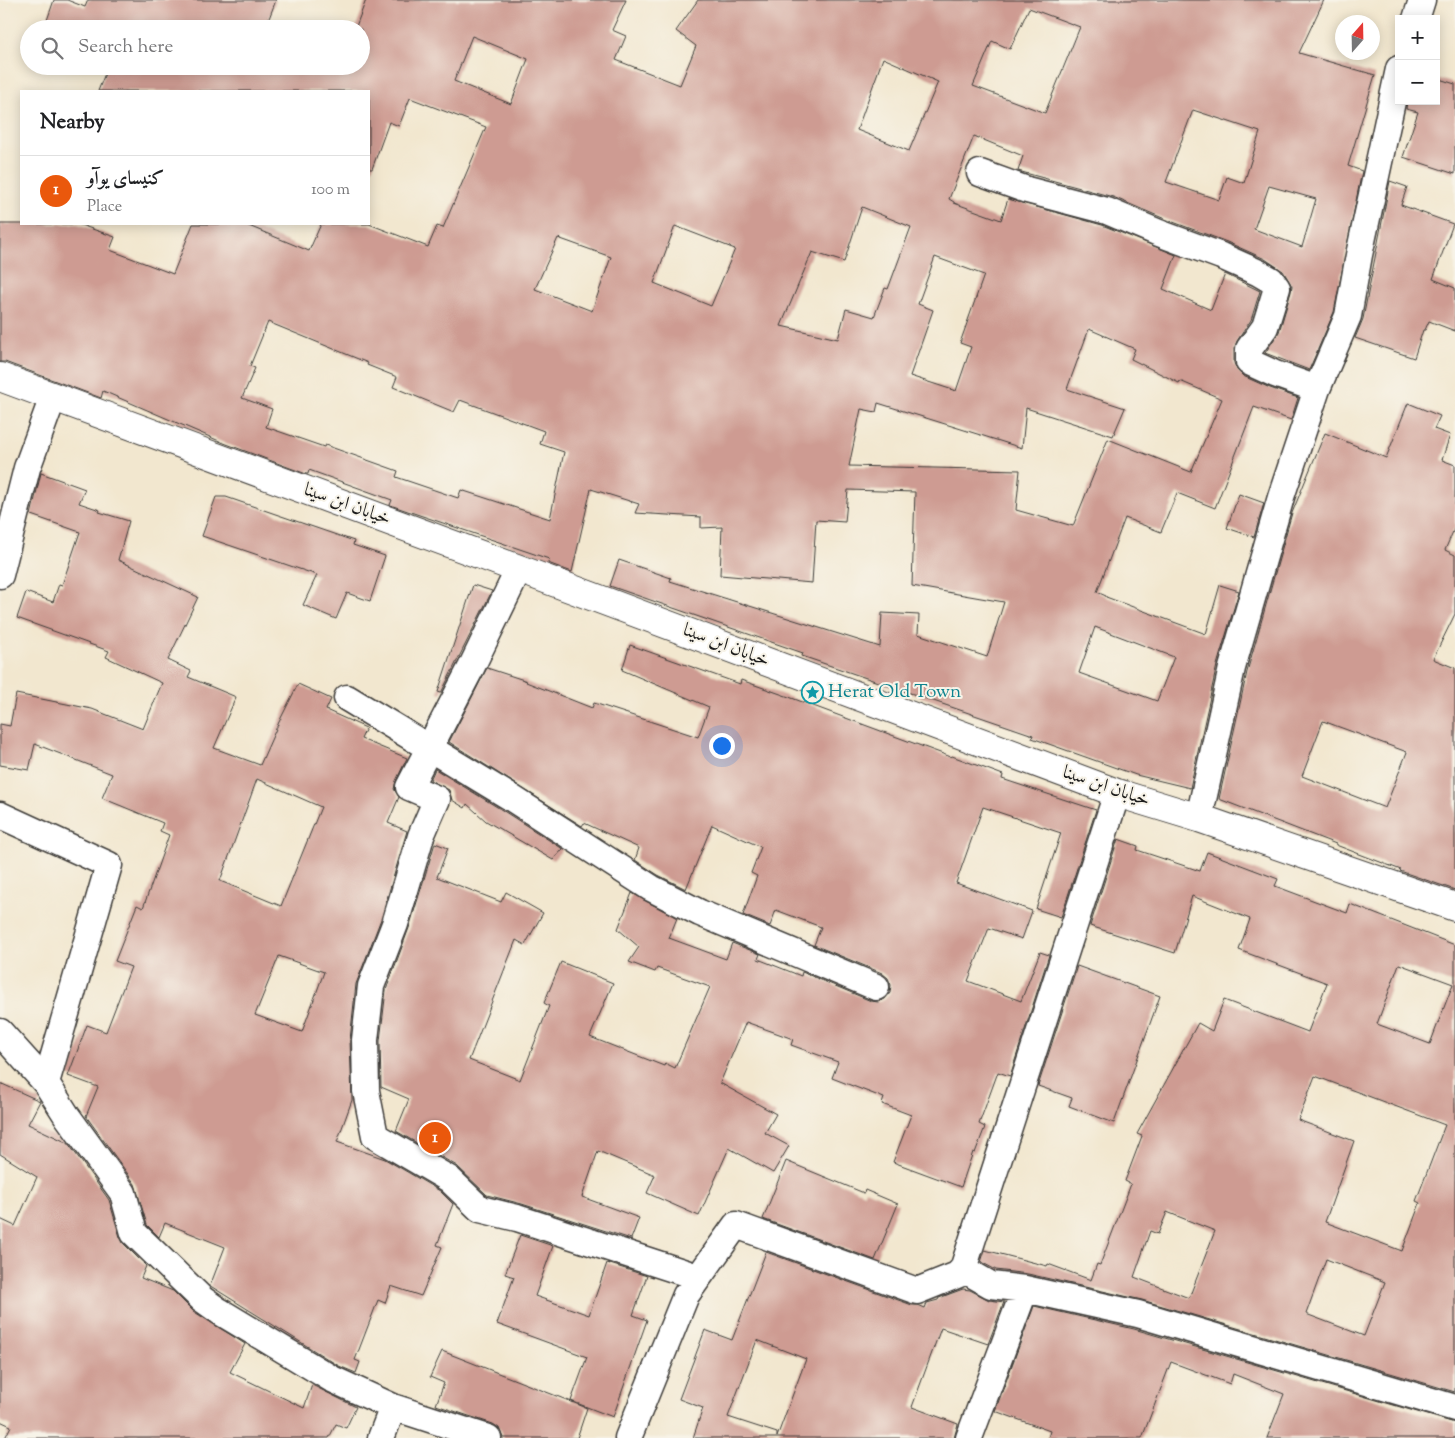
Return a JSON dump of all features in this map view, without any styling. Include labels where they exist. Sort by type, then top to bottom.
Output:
[{"type":"street","points":[[1417,15],[1422,0]]},
{"type":"street","points":[[1199,818],[1232,668],[1281,497],[1317,389],[1348,316],[1395,88]]},
{"type":"street","points":[[980,173],[1027,190],[1107,211],[1221,256],[1271,280],[1277,288],[1273,304],[1265,327],[1249,349],[1249,362],[1274,374],[1317,389]]},
{"type":"street","name":"خیابان ابن سینا","points":[[0,377],[519,568],[1117,793],[1199,818],[1455,907]]},
{"type":"street","points":[[0,575],[27,468],[53,397]]},
{"type":"street","points":[[519,568],[485,641],[410,787],[437,799],[421,836],[395,924],[371,986],[364,1040],[366,1091],[375,1136],[450,1180],[480,1209],[517,1218],[698,1276]]},
{"type":"street","points":[[347,698],[431,747],[651,888],[700,913],[876,986]]},
{"type":"street","points":[[628,1438],[686,1295],[736,1224],[917,1291],[957,1275],[963,1268],[1117,793]]},
{"type":"street","points":[[0,815],[109,865],[46,1083]]},
{"type":"street","points":[[0,1032],[46,1083],[123,1193],[134,1233],[202,1299],[332,1379],[392,1407],[488,1438]]},
{"type":"street","points":[[963,1268],[991,1285],[1025,1289],[1138,1314],[1455,1408]]},
{"type":"street","points":[[970,1438],[1025,1289]]},
{"type":"street","points":[[381,1438],[392,1407]]},
{"type":"building","points":[[54,0],[67,0],[85,7],[88,0],[276,0],[268,20],[47,20]]},
{"type":"building","points":[[366,0],[626,0],[612,30],[626,36],[616,60],[680,85],[696,46],[676,31],[698,0],[1324,0],[1299,53],[1375,75],[1348,166],[1362,171],[1334,312],[1309,370],[1265,353],[1279,332],[1292,286],[1283,271],[1265,259],[1113,197],[1018,171],[1023,156],[974,136],[949,199],[954,203],[1001,220],[1008,199],[1102,225],[1176,255],[1163,289],[1211,310],[1225,274],[1260,291],[1251,320],[1234,349],[1234,363],[1237,370],[1243,376],[1298,398],[1291,420],[1254,407],[1215,508],[1177,493],[1161,532],[1125,518],[1097,592],[1206,634],[1220,585],[1239,591],[1217,665],[1190,788],[1136,775],[1032,738],[1033,735],[802,656],[803,653],[610,586],[619,560],[671,578],[670,581],[880,647],[882,613],[919,615],[918,634],[987,657],[1004,602],[912,586],[915,492],[848,490],[845,522],[816,520],[812,583],[720,575],[722,527],[701,528],[701,517],[635,513],[639,504],[591,489],[572,572],[548,563],[549,559],[390,505],[392,500],[309,470],[308,474],[306,474],[224,443],[103,391],[101,398],[5,362],[0,362],[0,224],[81,225],[115,237],[110,250],[173,274],[193,225],[246,225],[309,251],[321,225],[370,224],[428,247],[437,226],[443,228],[486,127],[410,98],[399,126],[389,122],[372,169],[370,169],[370,90],[98,90],[104,75],[370,75],[370,20],[358,20]],"holes":[[[1029,8],[1080,27],[1045,113],[973,86],[992,41],[1010,49]],[[472,36],[528,59],[511,104],[454,81]],[[883,58],[938,82],[909,151],[857,130]],[[1193,110],[1260,132],[1244,183],[1227,177],[1219,200],[1166,182]],[[1269,186],[1316,199],[1302,247],[1254,229]],[[862,207],[911,227],[888,289],[885,288],[874,317],[846,309],[838,339],[781,326],[812,252],[844,262]],[[675,226],[735,249],[711,306],[654,283]],[[558,238],[611,257],[592,311],[535,289]],[[935,257],[984,275],[960,343],[971,347],[956,391],[910,376],[933,310],[918,304]],[[268,322],[368,363],[367,365],[397,377],[393,387],[454,412],[460,400],[544,431],[540,444],[564,452],[550,519],[461,490],[458,498],[396,477],[398,471],[325,445],[324,447],[266,427],[272,409],[242,398],[255,368],[250,366]],[[1089,329],[1135,349],[1131,359],[1179,383],[1180,381],[1222,399],[1191,472],[1108,439],[1073,526],[1016,510],[1020,470],[849,466],[861,409],[876,412],[878,403],[1022,448],[1026,408],[1113,436],[1125,408],[1067,389]],[[1095,627],[1174,657],[1157,701],[1079,673]]]},
{"type":"building","points":[[1440,79],[1455,84],[1455,174],[1403,157],[1418,112],[1406,109],[1406,105],[1440,105]]},
{"type":"building","points":[[1390,181],[1407,187],[1401,205],[1453,224],[1433,279],[1455,288],[1455,331],[1429,321],[1425,330],[1423,330],[1414,358],[1355,338],[1363,319]]},
{"type":"building","points":[[1408,403],[1440,416],[1434,429],[1450,435],[1442,460],[1455,465],[1455,527],[1445,550],[1455,555],[1455,614],[1433,659],[1455,668],[1455,890],[1400,871],[1219,799],[1247,672],[1292,513],[1325,433],[1386,458]],"holes":[[[1323,721],[1407,752],[1385,808],[1302,776]]]},
{"type":"building","points":[[41,473],[85,489],[79,503],[100,510],[99,512],[129,521],[118,560],[198,597],[168,660],[191,671],[188,677],[236,697],[214,748],[260,765],[298,684],[331,699],[326,710],[366,728],[361,739],[407,758],[396,781],[394,789],[399,797],[388,823],[407,831],[381,919],[356,984],[350,1040],[352,1100],[337,1142],[385,1159],[440,1191],[453,1204],[437,1245],[442,1247],[421,1296],[391,1286],[385,1303],[378,1300],[355,1360],[360,1362],[356,1373],[339,1366],[210,1286],[225,1247],[165,1223],[159,1237],[147,1225],[135,1184],[86,1116],[98,1087],[68,1076],[87,1025],[106,1032],[131,967],[115,961],[137,905],[143,908],[169,835],[160,831],[163,823],[102,798],[112,774],[35,744],[29,770],[0,765],[0,724],[10,726],[16,694],[92,709],[143,729],[162,683],[106,657],[109,651],[17,618],[26,592],[53,602],[59,584],[62,585],[80,532],[31,515]],"holes":[[[257,779],[321,807],[281,906],[220,881]],[[279,956],[324,972],[302,1032],[255,1015]]]},
{"type":"building","points":[[1239,494],[1264,503],[1254,537],[1227,528]]},
{"type":"building","points":[[216,497],[226,497],[354,541],[353,545],[385,556],[370,601],[347,593],[336,619],[303,605],[317,575],[202,536]]},
{"type":"building","points":[[473,585],[492,591],[441,693],[438,692]]},
{"type":"building","points":[[630,645],[740,684],[741,680],[1003,775],[1002,779],[1096,810],[1061,917],[1036,909],[1061,833],[983,807],[956,883],[1032,911],[1022,939],[989,928],[968,981],[1021,1001],[1040,952],[1049,955],[1010,1076],[998,1072],[979,1124],[985,1127],[975,1153],[973,1152],[961,1187],[893,1162],[911,1115],[882,1104],[884,1098],[832,1078],[838,1062],[791,1045],[793,1039],[746,1022],[720,1083],[776,1114],[765,1133],[789,1146],[773,1173],[729,1148],[699,1216],[647,1193],[655,1175],[598,1151],[582,1197],[639,1218],[631,1239],[522,1204],[487,1195],[457,1166],[396,1131],[409,1099],[381,1087],[380,1041],[386,990],[409,928],[435,843],[448,848],[437,877],[501,902],[506,892],[543,913],[525,945],[516,940],[469,1060],[520,1080],[549,1006],[544,1003],[561,962],[613,983],[590,1037],[664,1066],[665,1063],[675,1068],[710,987],[657,968],[655,972],[629,962],[639,947],[618,929],[632,893],[677,918],[669,938],[726,959],[732,943],[760,954],[758,959],[801,976],[802,972],[871,1001],[878,1002],[885,999],[890,993],[891,985],[888,978],[882,973],[814,945],[821,927],[776,910],[770,926],[743,915],[757,876],[751,873],[761,847],[712,825],[686,889],[658,875],[635,860],[639,848],[584,823],[582,826],[449,742],[487,668],[527,681],[592,708],[594,703],[698,737],[709,707],[622,670]]},
{"type":"building","points":[[435,769],[563,849],[553,860],[486,821],[467,804],[465,808],[452,800],[449,790],[430,780]]},
{"type":"building","points":[[1118,839],[1138,846],[1137,850],[1200,871],[1207,852],[1278,879],[1275,886],[1347,913],[1350,904],[1455,945],[1455,1392],[1142,1300],[1028,1274],[996,1270],[981,1262],[985,1250],[1047,1266],[1048,1264],[1091,1280],[1097,1264],[1100,1265],[1131,1184],[1125,1181],[1142,1136],[1137,1134],[1198,1023],[1212,1031],[1224,1000],[1308,1032],[1327,983],[1239,950],[1250,919],[1192,896],[1175,953],[1090,926]],"holes":[[[1399,964],[1453,984],[1430,1044],[1377,1024]],[[1315,1076],[1445,1125],[1416,1201],[1420,1203],[1402,1251],[1325,1222],[1354,1141],[1298,1120]],[[1167,1212],[1215,1231],[1189,1298],[1134,1277],[1150,1231],[1158,1234]],[[1326,1259],[1385,1282],[1364,1336],[1306,1314]]]},
{"type":"building","points":[[1077,966],[1160,996],[1114,1123],[1069,1106],[1072,1098],[1038,1086]]},
{"type":"building","points":[[0,1083],[40,1101],[28,1124],[68,1143],[109,1200],[123,1243],[146,1266],[141,1278],[173,1291],[193,1311],[245,1344],[230,1372],[304,1408],[312,1385],[356,1407],[346,1428],[336,1424],[329,1438],[5,1438],[11,1426],[0,1421],[0,1219],[15,1226],[37,1177],[0,1154]]},
{"type":"building","points":[[786,1161],[864,1193],[865,1190],[898,1204],[875,1260],[763,1219]]},
{"type":"building","points":[[520,1235],[553,1246],[535,1296],[589,1315],[607,1263],[647,1276],[633,1315],[647,1320],[613,1417],[571,1401],[587,1357],[497,1324],[514,1277],[505,1274]]},
{"type":"building","points":[[766,1252],[925,1308],[927,1303],[963,1289],[970,1290],[989,1300],[1004,1302],[988,1344],[941,1328],[912,1407],[958,1424],[954,1438],[693,1438],[703,1408],[679,1399],[705,1330],[732,1340]],"holes":[[[757,1340],[806,1359],[777,1437],[777,1433],[728,1417]]]},
{"type":"building","points":[[1034,1306],[1134,1329],[1455,1423],[1455,1438],[1267,1438],[1284,1394],[1233,1374],[1230,1384],[1171,1362],[1142,1438],[1048,1438],[1050,1431],[995,1411]]},
{"type":"building","points":[[442,1351],[587,1408],[577,1438],[503,1438],[499,1428],[493,1424],[436,1405],[444,1383],[430,1377]]},
{"type":"place","name":"Herat Old Town","points":[[812,692]]},
{"type":"place","name":"کنیسای یوآو","points":[[435,1138]]}]
